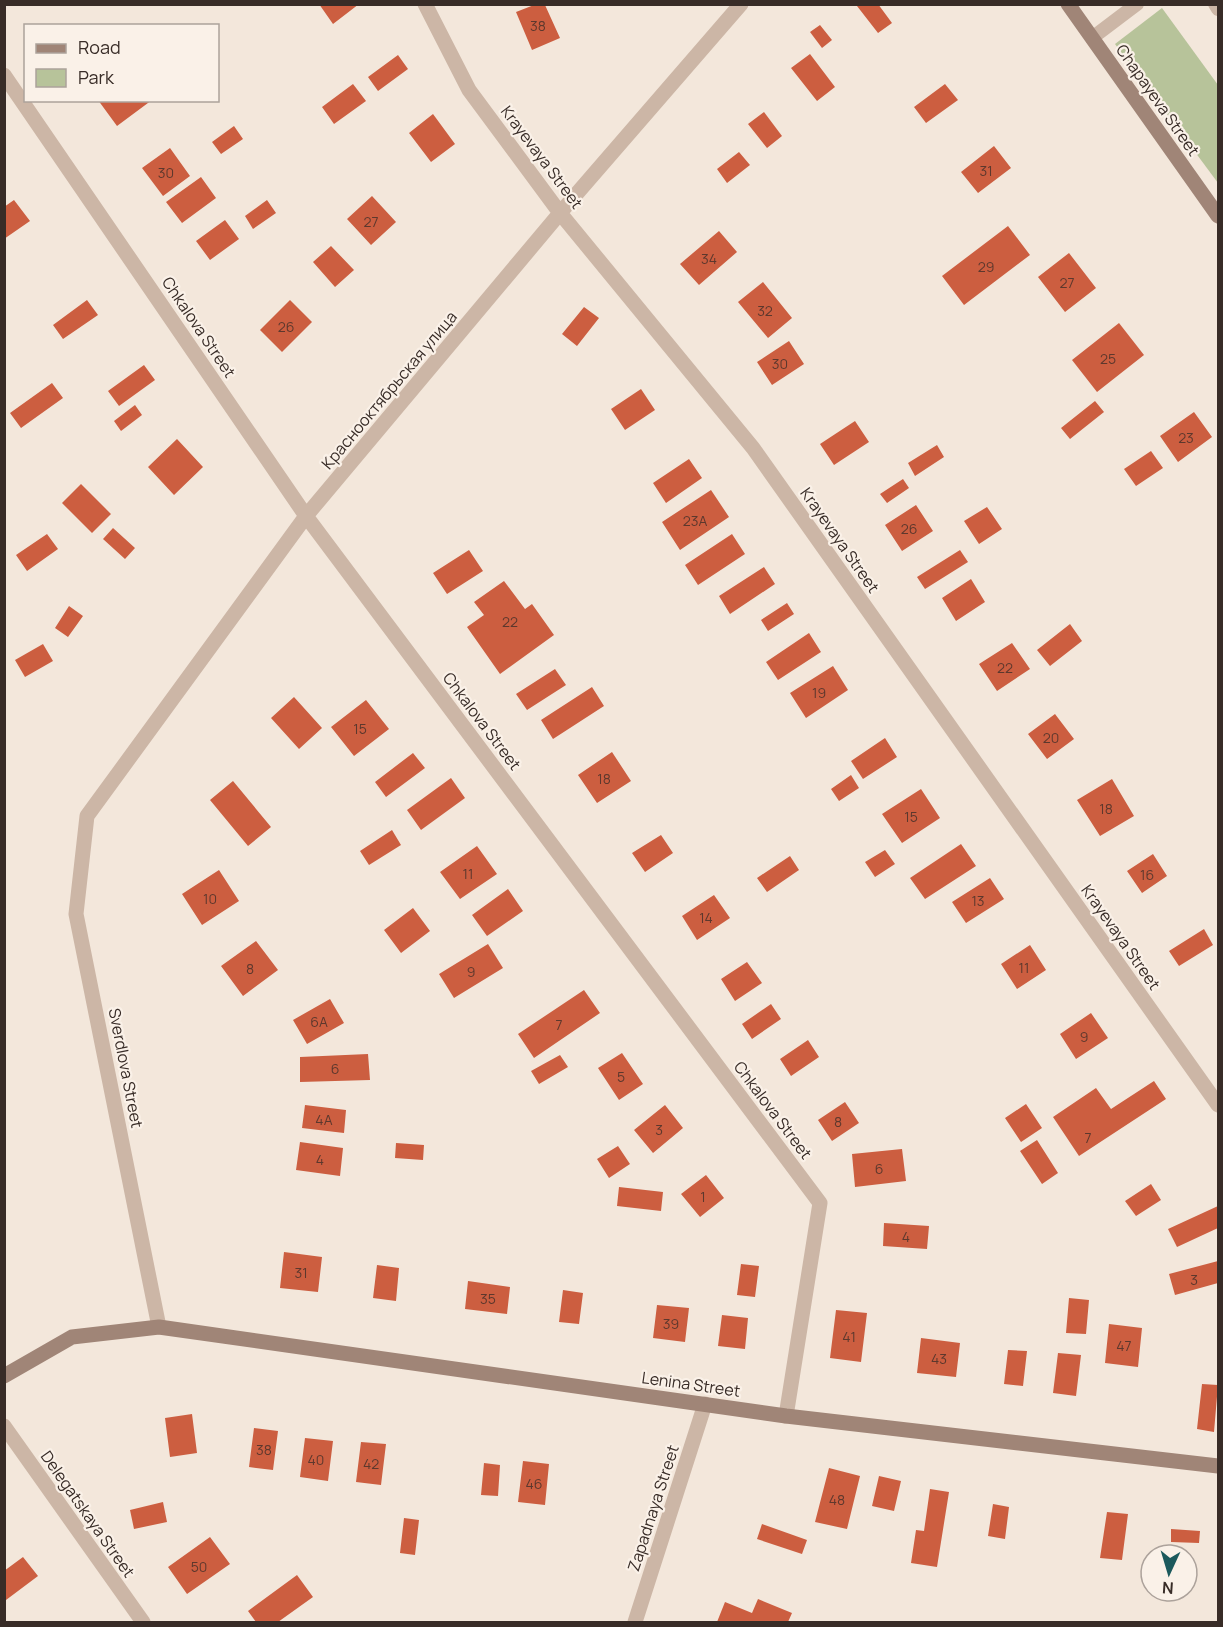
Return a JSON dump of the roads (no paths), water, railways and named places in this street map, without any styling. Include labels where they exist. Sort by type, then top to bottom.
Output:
[{"type":"main road","name":"Chapayeva Street","points":[[1068,4],[1218,216]]},
{"type":"main road","name":"Lenina Street","points":[[159,1327],[786,1416],[1218,1466]]},
{"type":"main road","points":[[4,1376],[72,1337],[159,1327]]},
{"type":"street","name":"Krayevaya Street","points":[[425,4],[469,90],[560,213],[753,448],[1218,1105]]},
{"type":"street","name":"Краснооктябрьская улица","points":[[87,816],[306,516],[560,213],[741,4]]},
{"type":"street","name":"Chkalova Street","points":[[4,75],[306,516],[820,1203],[786,1416]]},
{"type":"street","name":"Sverdlova Street","points":[[87,816],[76,914],[159,1327]]},
{"type":"street","name":"Zapadnaya Street","points":[[635,1623],[705,1404]]},
{"type":"street","name":"Delegatskaya Street","points":[[4,1426],[143,1623]]},
{"type":"lane","points":[[1092,38],[1137,4]]},
{"type":"lane","points":[[1215,4],[1218,9]]}]
